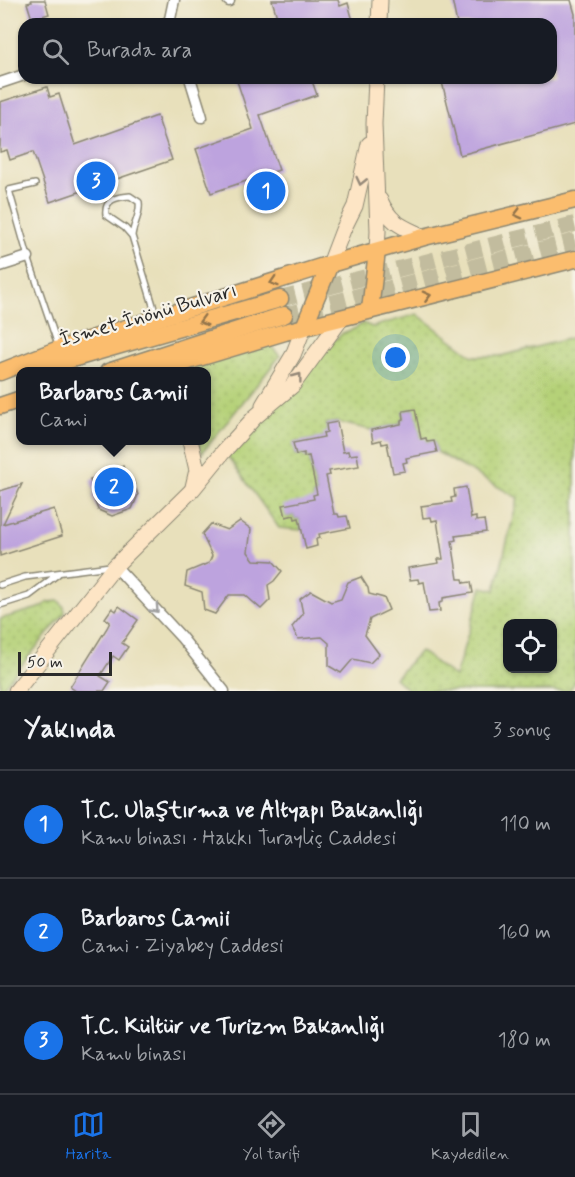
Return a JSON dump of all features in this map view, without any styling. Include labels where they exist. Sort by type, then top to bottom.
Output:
[{"type":"main road","points":[[379,18],[380,0]]},
{"type":"main road","points":[[370,310],[377,252],[374,124],[376,84]]},
{"type":"main road","points":[[255,417],[294,355],[343,230],[355,206],[374,124]]},
{"type":"main road","points":[[377,195],[388,217],[404,228],[424,237]]},
{"type":"main road","points":[[0,372],[59,349],[330,264],[424,237],[575,200]]},
{"type":"main road","points":[[169,367],[304,327],[575,259]]},
{"type":"main road","name":"İsmet İnönü Bulvarı","points":[[48,367],[282,307],[121,367]]},
{"type":"main road","points":[[16,691],[115,566],[193,489],[255,417],[292,386],[341,319]]},
{"type":"main road","points":[[0,380],[16,375]]},
{"type":"main road","points":[[0,408],[16,401]]},
{"type":"main road","points":[[0,408],[16,406]]},
{"type":"main road","points":[[190,445],[197,470],[193,489]]},
{"type":"street","points":[[170,18],[174,0]]},
{"type":"street","points":[[0,83],[18,77]]},
{"type":"street","points":[[191,84],[202,117]]},
{"type":"street","points":[[0,266],[28,257]]},
{"type":"street","points":[[115,566],[181,637],[224,691]]},
{"type":"lane","points":[[169,0],[169,18]]},
{"type":"lane","points":[[35,184],[9,190],[28,257],[59,349]]},
{"type":"lane","points":[[132,236],[106,214],[105,208],[109,201],[118,197],[130,196],[139,202],[140,209],[132,227],[132,236],[158,319]]},
{"type":"lane","points":[[0,585],[25,577],[115,566]]},
{"type":"lane","points":[[0,605],[30,596],[60,573]]},
{"type":"green space","points":[[417,314],[473,356],[501,356],[575,337],[575,682],[569,691],[409,691],[395,678],[420,651],[455,677],[482,587],[495,590],[518,498],[437,452],[434,441],[427,442],[421,439],[414,409],[403,411],[404,419],[401,420],[401,424],[371,430],[337,422],[326,424],[327,432],[324,437],[294,443],[296,455],[304,453],[305,457],[309,456],[317,494],[313,495],[314,499],[286,517],[294,515],[295,519],[299,518],[302,530],[279,528],[224,451],[255,409],[343,333],[363,323],[372,327]]},
{"type":"green space","points":[[269,344],[280,356],[211,442],[211,367],[189,367]]},
{"type":"green space","points":[[199,445],[208,445],[202,453]]},
{"type":"green space","points":[[59,601],[65,613],[0,691],[0,619],[42,607],[48,602]]},
{"type":"building","points":[[31,0],[45,0],[49,14],[32,18],[27,3],[32,2]]},
{"type":"building","points":[[272,0],[338,0],[340,6],[348,3],[352,18],[277,18]]},
{"type":"building","points":[[452,0],[571,0],[575,14],[575,124],[460,155],[442,84],[557,84],[557,18],[456,18]]},
{"type":"building","points":[[238,84],[313,84],[317,95],[260,115],[279,170],[211,193],[196,149],[253,129]]},
{"type":"building","points":[[47,87],[50,97],[59,94],[75,145],[157,116],[172,160],[50,202],[33,152],[10,160],[7,150],[0,152],[0,102]]},
{"type":"building","points":[[415,409],[421,439],[426,438],[427,442],[434,441],[437,452],[406,458],[407,462],[403,463],[405,471],[393,473],[387,443],[382,444],[381,440],[373,442],[371,430],[401,424],[401,420],[404,419],[403,411]]},
{"type":"building","points":[[337,422],[343,452],[348,451],[349,455],[357,454],[359,466],[329,471],[330,475],[326,476],[334,514],[338,514],[339,517],[347,516],[350,528],[319,534],[320,538],[316,539],[317,546],[306,549],[299,518],[295,519],[294,515],[286,517],[283,505],[314,499],[313,495],[317,494],[309,456],[304,457],[304,453],[296,455],[293,443],[324,437],[323,433],[327,432],[326,424]]},
{"type":"building","points":[[123,466],[128,480],[133,480],[138,495],[132,509],[112,516],[98,510],[90,480],[99,473]]},
{"type":"building","points":[[22,484],[3,524],[54,509],[62,536],[0,556],[0,491]]},
{"type":"building","points":[[466,487],[471,518],[476,517],[476,521],[484,520],[486,532],[455,536],[456,540],[452,541],[458,579],[463,579],[464,583],[471,582],[473,593],[443,598],[443,602],[439,603],[440,611],[429,612],[424,582],[419,583],[418,579],[410,580],[408,568],[439,563],[438,559],[443,559],[437,520],[432,521],[431,517],[423,518],[421,506],[452,502],[451,498],[455,497],[454,489]]},
{"type":"building","points":[[240,521],[251,529],[248,552],[254,560],[273,561],[282,571],[268,585],[270,600],[261,609],[245,595],[229,595],[215,614],[204,610],[202,592],[185,586],[187,572],[209,563],[212,556],[202,534],[211,524],[227,530]]},
{"type":"building","points":[[361,577],[369,594],[384,598],[389,610],[370,619],[365,635],[379,654],[370,663],[353,659],[341,673],[329,666],[329,643],[322,637],[298,639],[292,627],[303,614],[300,599],[311,591],[331,602],[341,599],[348,582]]},
{"type":"building","points":[[119,606],[138,620],[122,643],[128,647],[119,660],[113,656],[100,676],[110,682],[104,691],[76,691],[70,687],[107,628],[110,622],[105,618],[112,608],[116,611]]},
{"type":"tunnel","points":[[280,299],[575,224]]},
{"type":"tunnel","points":[[284,315],[575,241]]},
{"type":"place","name":"T.C. Kültür ve Turizm Bakanlığı","points":[[96,181]]},
{"type":"place","name":"T.C. Ulaştırma ve Altyapı Bakanlığı","points":[[266,191]]},
{"type":"place","name":"Barbaros Camii","points":[[114,487]]}]
